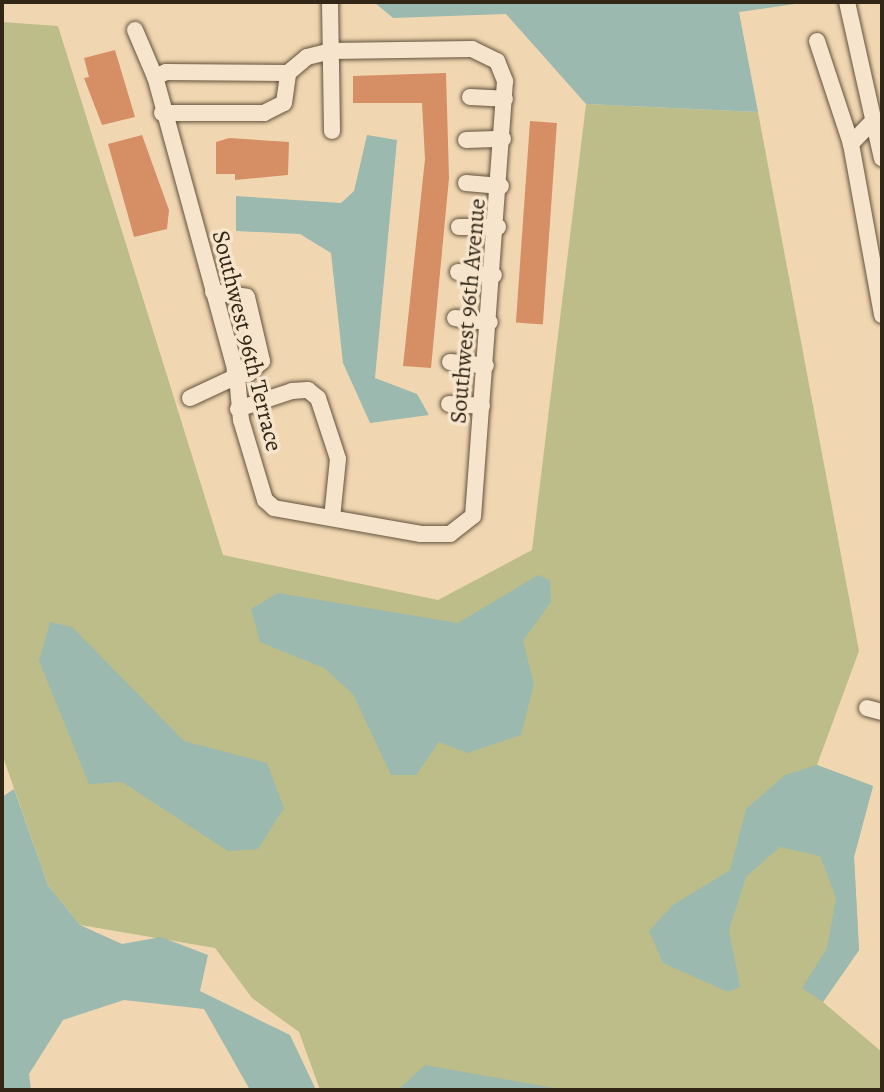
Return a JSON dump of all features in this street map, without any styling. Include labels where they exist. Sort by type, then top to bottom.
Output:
[{"type":"street","points":[[330,2],[332,131]]},
{"type":"street","points":[[847,2],[870,124],[882,158]]},
{"type":"street","name":"Southwest 96th Terrace","points":[[135,30],[155,78],[162,113],[236,373],[238,409],[265,500]]},
{"type":"street","points":[[817,41],[851,144],[882,315]]},
{"type":"street","name":"Southwest 96th Avenue","points":[[265,500],[274,508],[450,534],[472,516],[501,186],[505,99],[498,61],[472,50],[331,51]]},
{"type":"street","points":[[155,78],[166,72],[288,73],[307,57],[331,51]]},
{"type":"street","points":[[162,113],[264,113],[284,103],[288,73]]},
{"type":"street","points":[[470,97],[505,99]]},
{"type":"street","points":[[851,144],[870,124]]},
{"type":"street","points":[[466,140],[503,139]]},
{"type":"street","points":[[466,183],[501,186]]},
{"type":"street","points":[[459,227],[498,227]]},
{"type":"street","points":[[458,272],[494,275]]},
{"type":"street","points":[[190,398],[236,373],[248,374],[262,361],[247,297],[213,292]]},
{"type":"street","points":[[455,318],[490,321]]},
{"type":"street","points":[[450,362],[486,366]]},
{"type":"street","points":[[238,409],[292,391],[308,390],[318,398],[338,459],[332,518]]},
{"type":"street","points":[[449,404],[482,406]]},
{"type":"green space","points":[[2,22],[58,26],[223,555],[438,600],[532,550],[586,104],[758,112],[859,651],[817,765],[873,786],[854,857],[859,950],[823,1002],[882,1052],[882,1090],[320,1090],[299,1032],[252,998],[215,948],[80,925],[48,885],[2,754]]},
{"type":"water","points":[[374,2],[809,2],[739,12],[758,112],[586,104],[506,14],[393,18]]},
{"type":"water","points":[[367,135],[397,140],[375,378],[417,394],[429,415],[370,423],[343,363],[331,253],[300,234],[236,231],[236,196],[341,203],[354,191]]},
{"type":"water","points":[[538,575],[550,580],[551,602],[523,641],[534,684],[521,735],[467,753],[439,742],[416,775],[391,775],[353,694],[324,668],[260,642],[251,609],[278,593],[458,623]]},
{"type":"water","points":[[50,622],[72,627],[184,741],[267,763],[284,808],[258,849],[228,851],[122,782],[89,784],[39,661]]},
{"type":"water","points":[[817,765],[873,786],[854,857],[859,950],[823,1002],[802,988],[827,948],[836,898],[820,856],[780,847],[746,877],[729,930],[740,987],[728,992],[663,963],[649,931],[673,905],[730,870],[746,809],[785,775]]},
{"type":"water","points":[[14,789],[48,885],[80,925],[122,944],[161,937],[208,955],[200,991],[290,1035],[316,1090],[250,1090],[204,1009],[124,1000],[63,1020],[29,1074],[31,1090],[2,1090],[2,797]]},
{"type":"water","points":[[425,1065],[565,1090],[398,1090]]},
{"type":"building","points":[[115,50],[135,117],[102,125],[84,78],[89,77],[84,58]]},
{"type":"building","points":[[446,73],[449,178],[431,368],[403,366],[425,159],[422,103],[353,103],[353,76]]},
{"type":"building","points":[[530,121],[557,123],[543,324],[516,323]]},
{"type":"building","points":[[142,135],[169,210],[167,229],[134,237],[108,144]]},
{"type":"building","points":[[229,138],[289,142],[288,175],[235,180],[235,174],[216,174],[216,142]]}]
